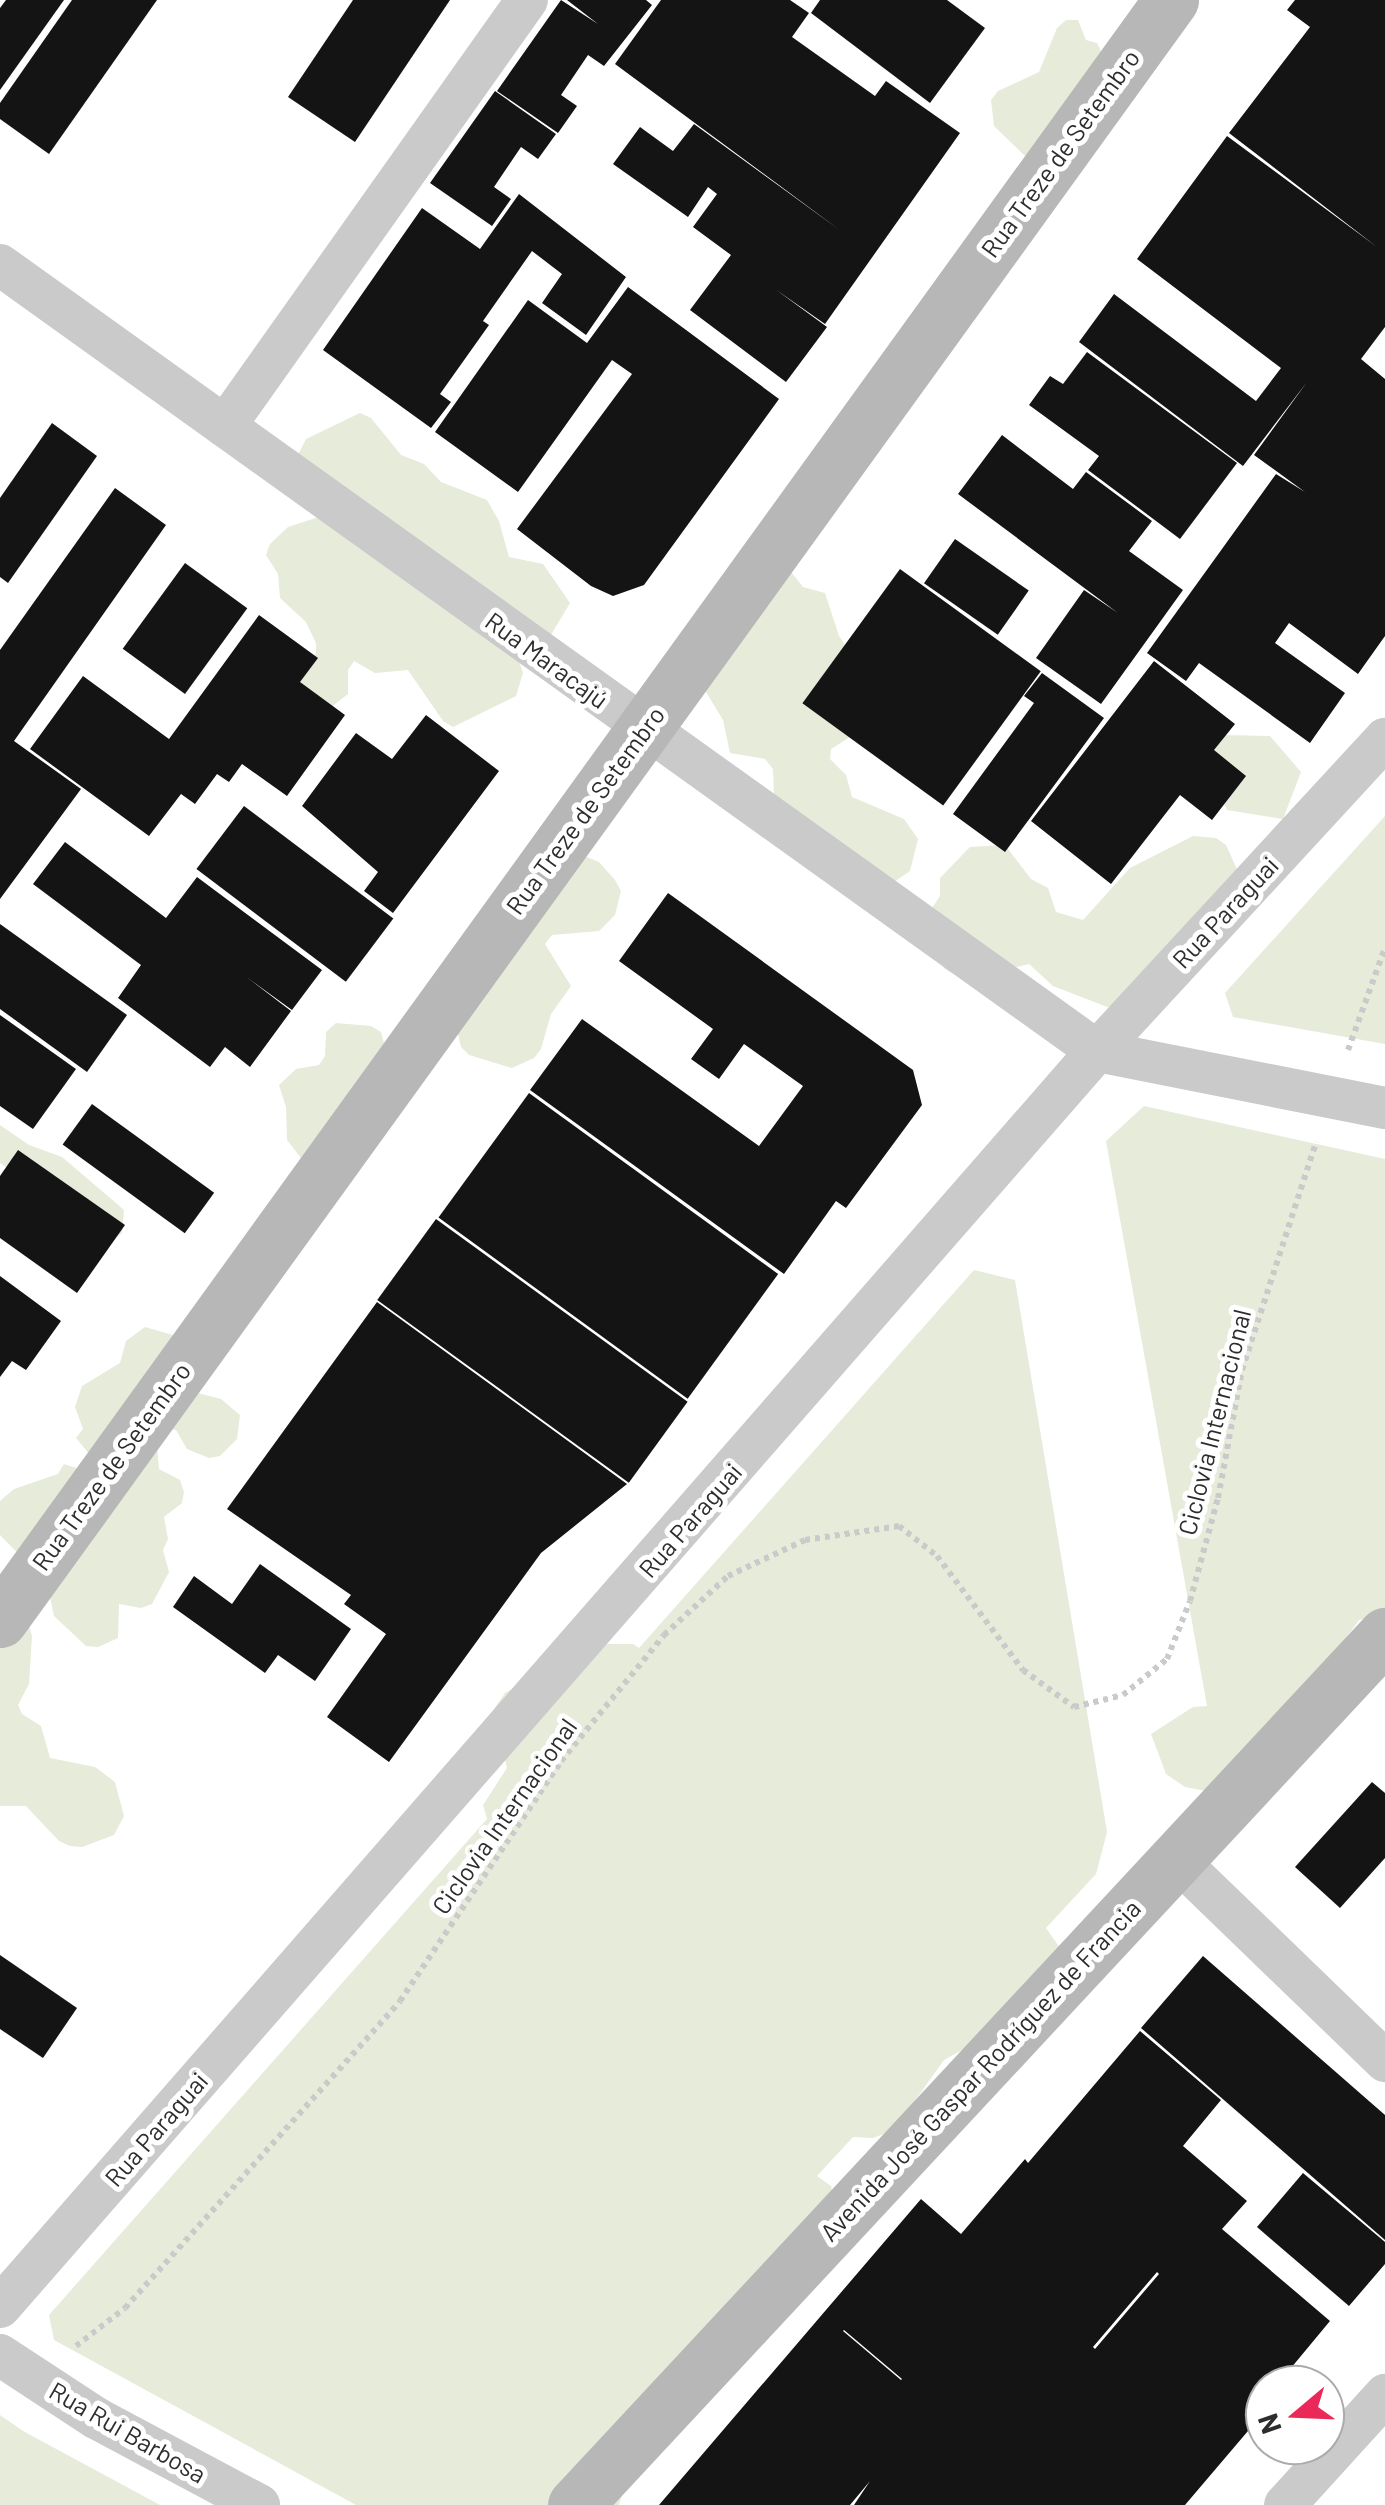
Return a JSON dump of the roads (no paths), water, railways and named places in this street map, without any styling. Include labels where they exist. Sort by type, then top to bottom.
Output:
[{"type":"main road","name":"Rua Treze de Setembro","points":[[0,1620],[1171,0]]},
{"type":"main road","name":"Avenida José Gaspar Rodríguez de Francia","points":[[575,2505],[1385,1635]]},
{"type":"street","points":[[225,426],[527,0]]},
{"type":"street","name":"Rua Maracajú","points":[[0,265],[643,730],[1097,1050]]},
{"type":"street","name":"Rua Paraguai","points":[[0,2307],[1097,1050],[1385,739]]},
{"type":"street","points":[[1097,1050],[1385,1108]]},
{"type":"street","points":[[1176,1859],[1385,2061]]},
{"type":"street","name":"Rua Rui Barbosa","points":[[15,2365],[96,2418],[259,2505]]},
{"type":"street","points":[[1285,2505],[1385,2396]]}]
